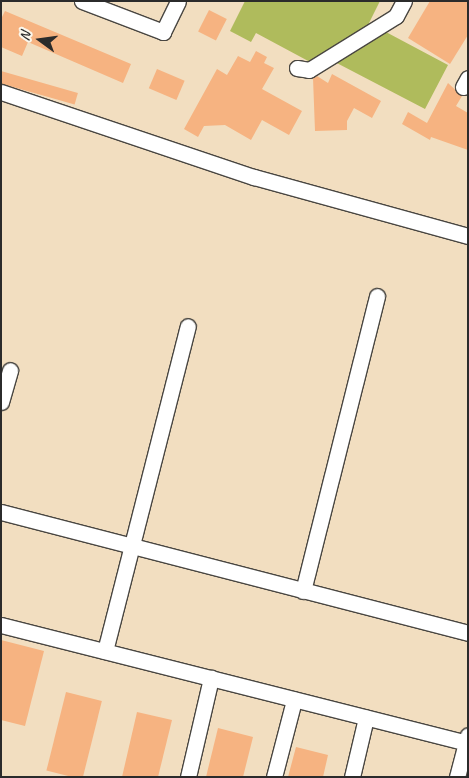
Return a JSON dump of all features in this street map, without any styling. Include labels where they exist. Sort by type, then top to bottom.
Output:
[{"type":"street","points":[[82,1],[163,32],[178,1]]},
{"type":"street","points":[[297,68],[309,70],[396,16],[404,1]]},
{"type":"street","points":[[1,92],[254,177],[468,236]]},
{"type":"street","points":[[304,591],[376,296]]},
{"type":"street","points":[[105,652],[188,326]]},
{"type":"street","points":[[1,402],[10,370]]},
{"type":"street","points":[[1,512],[468,633]]},
{"type":"street","points":[[1,625],[366,718],[467,739],[457,777]]},
{"type":"street","points":[[188,777],[211,678]]},
{"type":"street","points":[[274,777],[294,700]]},
{"type":"street","points":[[352,777],[366,718]]},
{"type":"green space","points":[[245,1],[380,1],[369,23],[448,65],[425,109],[331,60],[325,70],[256,33],[251,42],[230,31]]},
{"type":"building","points":[[430,1],[468,1],[468,35],[450,64],[408,38]]},
{"type":"building","points":[[209,10],[227,19],[216,40],[198,31]]},
{"type":"building","points":[[5,11],[131,64],[123,83],[28,42],[22,56],[1,47],[1,19]]},
{"type":"building","points":[[256,51],[267,57],[264,63],[274,68],[262,89],[302,111],[289,135],[262,120],[251,140],[225,125],[204,126],[198,137],[184,129],[217,69],[227,75],[238,56],[250,62]]},
{"type":"building","points":[[157,69],[185,81],[176,100],[149,88]]},
{"type":"building","points":[[1,71],[78,93],[75,105],[1,83]]},
{"type":"building","points":[[332,74],[381,101],[372,118],[354,108],[347,121],[347,130],[315,131],[313,78],[317,76],[328,83]]},
{"type":"building","points":[[448,83],[462,96],[456,106],[468,113],[468,150],[431,137],[430,140],[402,124],[408,112],[427,123]]},
{"type":"building","points":[[1,640],[44,651],[25,726],[1,720]]},
{"type":"building","points":[[66,692],[102,701],[83,777],[72,777],[46,771]]},
{"type":"building","points":[[137,712],[172,720],[158,777],[122,777]]},
{"type":"building","points":[[218,728],[253,737],[243,777],[206,777]]},
{"type":"building","points":[[296,747],[328,755],[323,777],[288,777]]}]
